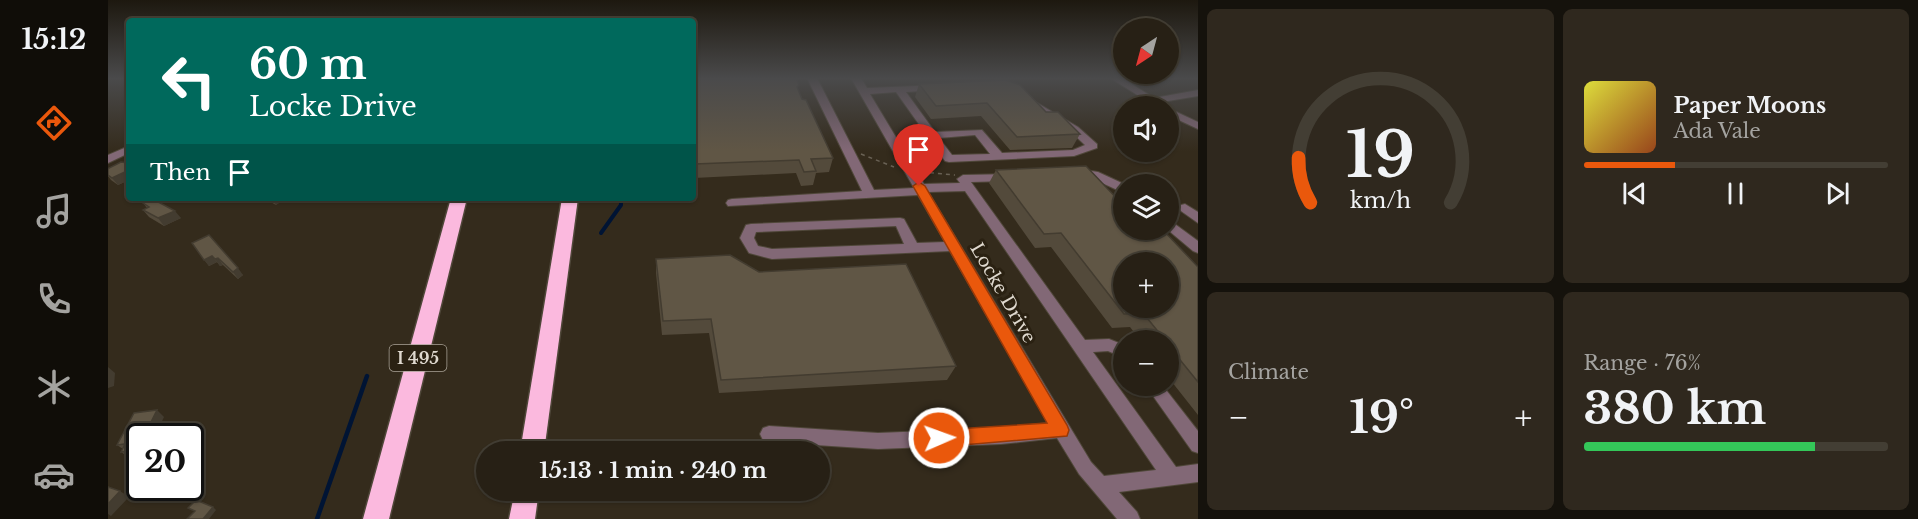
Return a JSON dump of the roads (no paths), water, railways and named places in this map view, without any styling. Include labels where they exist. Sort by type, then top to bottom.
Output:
[{"type":"highway","name":"I 495","points":[[376,519],[458,201]]},
{"type":"highway","points":[[534,441],[570,201]]},
{"type":"highway","points":[[522,519],[525,501]]},
{"type":"street","points":[[824,102],[870,195]]},
{"type":"street","name":"Locke Drive","points":[[870,102],[1061,430],[1100,486],[1130,519]]},
{"type":"street","points":[[908,102],[949,159],[1074,153],[1093,146],[1074,129],[1032,102]]},
{"type":"street","points":[[1179,116],[1198,126]]},
{"type":"street","points":[[932,135],[978,132],[999,157]]},
{"type":"street","points":[[108,160],[126,151]]},
{"type":"street","points":[[1067,174],[1094,175],[1113,184]]},
{"type":"street","points":[[732,203],[870,195],[1021,176]]},
{"type":"street","points":[[966,183],[1171,476]]},
{"type":"street","points":[[1185,208],[1198,219]]},
{"type":"street","points":[[912,247],[900,222],[751,228],[747,238],[754,250],[772,254],[954,246]]},
{"type":"street","points":[[1179,232],[1198,248]]},
{"type":"street","points":[[1081,347],[1109,345],[1113,347]]},
{"type":"street","points":[[1161,396],[1198,446]]},
{"type":"street","points":[[769,434],[878,441],[1001,436],[1061,430]]},
{"type":"street","points":[[1100,486],[1198,473]]},
{"type":"waterway","points":[[601,233],[621,205],[621,201]]},
{"type":"waterway","points":[[317,519],[367,376]]}]
